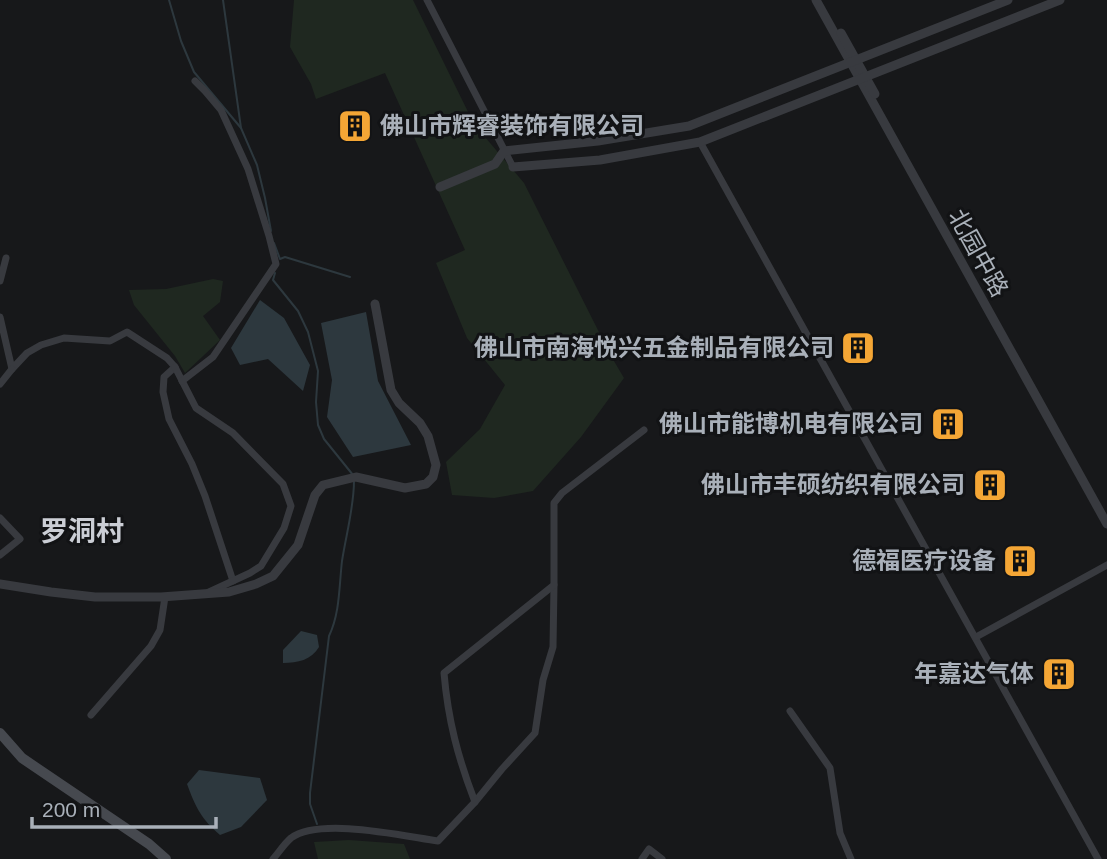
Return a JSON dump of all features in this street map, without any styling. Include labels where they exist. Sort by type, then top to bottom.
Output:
[{"type":"main road","points":[[0,733],[22,758],[149,844],[166,859]]},
{"type":"street","points":[[427,0],[513,167],[600,160],[700,142],[1059,0]]},
{"type":"street","name":"北园中路","points":[[816,0],[1107,511]]},
{"type":"street","name":"北园中路","points":[[823,0],[853,62]]},
{"type":"street","points":[[440,187],[495,164],[504,151],[598,141],[689,126],[1008,0]]},
{"type":"street","name":"北园中路","points":[[862,78],[1107,524]]},
{"type":"street","points":[[182,381],[213,357],[276,264],[248,169],[221,110],[195,82]]},
{"type":"street","points":[[700,142],[1098,859]]},
{"type":"street","points":[[0,281],[6,258]]},
{"type":"street","points":[[0,584],[95,597],[165,597],[229,592],[272,576],[298,545],[315,495],[323,485],[354,477],[405,488],[426,484],[433,477],[436,465],[428,436],[391,390],[375,304]]},
{"type":"street","points":[[0,317],[12,369]]},
{"type":"street","points":[[0,384],[27,353],[41,345],[64,338],[110,341],[127,332],[167,358],[175,367],[196,408],[233,433],[283,484],[291,506],[284,528],[261,566],[205,594]]},
{"type":"street","points":[[175,367],[164,377],[163,392],[169,419],[205,496],[233,581]]},
{"type":"street","points":[[273,859],[291,838],[308,830],[347,828],[438,841],[535,733],[543,680],[553,647],[554,503],[562,493],[644,430]]},
{"type":"street","points":[[0,518],[20,539],[0,555]]},
{"type":"street","points":[[976,637],[1107,565]]},
{"type":"street","points":[[475,802],[454,743],[444,673],[554,585]]},
{"type":"street","points":[[91,715],[151,646],[160,631],[165,597]]},
{"type":"street","points":[[790,711],[830,768],[840,833],[851,859]]},
{"type":"street","points":[[642,859],[649,849],[662,859]]},
{"type":"shaded area","points":[[294,0],[413,0],[474,124],[524,183],[624,378],[581,437],[533,491],[494,498],[452,495],[446,462],[480,429],[505,385],[467,338],[436,263],[465,250],[385,73],[316,99],[311,84],[290,47]]},
{"type":"shaded area","points":[[213,279],[223,281],[220,302],[203,316],[220,340],[185,373],[175,356],[134,305],[129,290],[166,289]]},
{"type":"shaded area","points":[[260,300],[284,318],[310,365],[303,391],[268,359],[240,365],[231,348]]},
{"type":"shaded area","points":[[366,312],[378,381],[411,445],[353,457],[327,417],[332,380],[321,323]]},
{"type":"shaded area","points":[[301,631],[317,635],[319,647],[304,660],[283,663],[283,650]]},
{"type":"shaded area","points":[[199,770],[260,778],[267,800],[241,827],[220,835],[199,812],[187,784]]},
{"type":"shaded area","points":[[349,840],[404,844],[410,859],[318,859],[314,842]]},
{"type":"waterway","points":[[169,0],[181,41],[194,72],[241,128]]},
{"type":"waterway","points":[[223,0],[241,128],[257,165],[271,231]]},
{"type":"waterway","points":[[274,243],[280,259],[285,257],[350,277]]},
{"type":"waterway","points":[[275,273],[273,280],[298,311],[308,332],[318,371],[318,425],[324,439],[353,475]]},
{"type":"waterway","points":[[317,824],[310,804],[310,793],[329,636],[337,609],[354,481]]},
{"type":"place","name":"佛山市辉睿装饰有限公司","points":[[355,126]]},
{"type":"place","name":"佛山市南海悦兴五金制品有限公司","points":[[858,348]]},
{"type":"place","name":"佛山市能博机电有限公司","points":[[948,424]]},
{"type":"place","name":"佛山市丰硕纺织有限公司","points":[[990,485]]},
{"type":"place","name":"德福医疗设备","points":[[1020,561]]},
{"type":"place","name":"年嘉达气体","points":[[1059,674]]},
{"type":"district","name":"罗洞村","points":[[82,531]]}]
